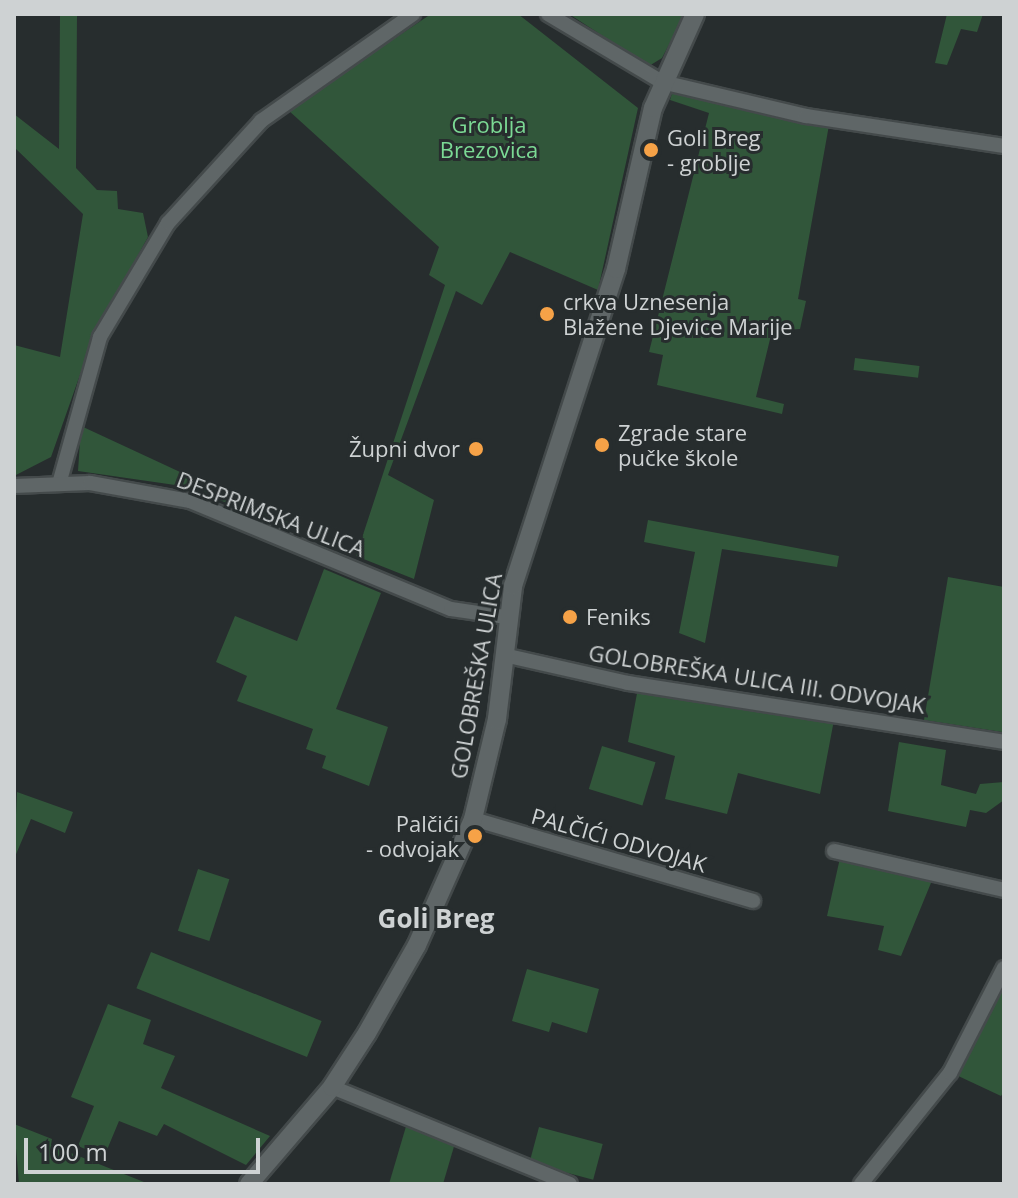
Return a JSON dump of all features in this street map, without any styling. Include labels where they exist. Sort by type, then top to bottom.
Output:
[{"type":"street","points":[[59,484],[100,337],[168,223],[261,121],[413,14]]},
{"type":"street","points":[[548,14],[662,82],[806,116],[1004,146]]},
{"type":"street","name":"GOLOBREŠKA ULICA","points":[[249,1184],[332,1087],[417,945],[473,819],[497,719],[506,617],[616,269],[662,82],[695,14]]},
{"type":"street","name":"DESPRIMSKA ULICA","points":[[14,486],[134,487],[190,501],[451,609],[506,617]]},
{"type":"street","name":"GOLOBREŠKA ULICA III. ODVOJAK","points":[[504,655],[628,683],[1004,742]]},
{"type":"street","name":"PALČIĆI ODVOJAK","points":[[473,819],[753,901]]},
{"type":"street","points":[[834,851],[1004,890]]},
{"type":"street","points":[[861,1184],[950,1073],[1004,968]]},
{"type":"street","points":[[332,1087],[570,1184]]},
{"type":"green space","points":[[60,14],[77,14],[76,168],[97,190],[117,191],[118,209],[143,213],[148,237],[94,335],[51,457],[14,476],[14,345],[60,357],[83,214],[14,147],[14,114],[59,149]]},
{"type":"green space","name":"Groblja Brezovica","points":[[431,14],[518,14],[638,108],[598,290],[510,252],[482,305],[456,291],[388,475],[434,500],[414,579],[356,556],[445,285],[429,275],[439,247],[288,110]]},
{"type":"green space","points":[[569,14],[685,14],[662,58],[649,66]]},
{"type":"green space","points":[[947,14],[983,14],[977,32],[961,29],[947,65],[935,63]]},
{"type":"green space","points":[[673,90],[829,125],[798,299],[806,301],[800,329],[772,331],[756,397],[784,404],[782,414],[657,385],[663,355],[649,352],[709,113],[670,100]]},
{"type":"green space","points":[[855,358],[920,366],[918,378],[854,370]]},
{"type":"green space","points":[[81,426],[288,522],[286,528],[189,487],[78,471]]},
{"type":"green space","points":[[648,520],[839,556],[837,567],[722,549],[705,643],[679,633],[695,552],[644,542]]},
{"type":"green space","points":[[324,569],[381,593],[336,709],[388,727],[369,786],[322,768],[326,756],[306,749],[313,729],[237,701],[247,676],[216,662],[235,616],[297,641]]},
{"type":"green space","points":[[948,577],[1004,587],[1002,732],[924,720]]},
{"type":"green space","points":[[638,688],[834,720],[820,794],[738,773],[727,814],[665,799],[675,756],[628,742]]},
{"type":"green space","points":[[899,742],[946,750],[941,785],[976,794],[980,784],[1004,782],[1004,800],[986,813],[970,810],[966,827],[888,811]]},
{"type":"green space","points":[[602,746],[656,762],[642,805],[589,789]]},
{"type":"green space","points":[[17,792],[73,812],[65,833],[31,819],[14,859]]},
{"type":"green space","points":[[840,858],[933,878],[901,956],[878,950],[884,926],[827,916]]},
{"type":"green space","points":[[198,869],[229,879],[209,941],[178,931]]},
{"type":"green space","points":[[151,952],[322,1021],[307,1057],[136,988]]},
{"type":"green space","points":[[527,969],[599,989],[587,1033],[552,1022],[549,1032],[512,1021]]},
{"type":"green space","points":[[1004,980],[1004,1091],[1001,1096],[954,1074]]},
{"type":"green space","points":[[108,1004],[151,1020],[143,1044],[175,1056],[161,1088],[270,1136],[246,1165],[164,1124],[157,1136],[119,1121],[104,1157],[78,1146],[94,1106],[71,1097]]},
{"type":"green space","points":[[407,1123],[455,1143],[443,1184],[389,1184]]},
{"type":"green space","points":[[14,1124],[52,1139],[51,1145],[149,1184],[19,1184]]},
{"type":"green space","points":[[539,1127],[603,1144],[593,1180],[529,1163]]},
{"type":"place","name":"Goli Breg - groblje","points":[[651,150]]},
{"type":"place","name":"crkva Uznesenja Blažene Djevice Marije","points":[[547,314]]},
{"type":"place","name":"Zgrade stare pučke škole","points":[[602,445]]},
{"type":"place","name":"Župni dvor","points":[[476,449]]},
{"type":"place","name":"Feniks","points":[[570,617]]},
{"type":"place","name":"Palčići - odvojak","points":[[475,836]]},
{"type":"district","name":"Goli Breg","points":[[436,919]]}]
